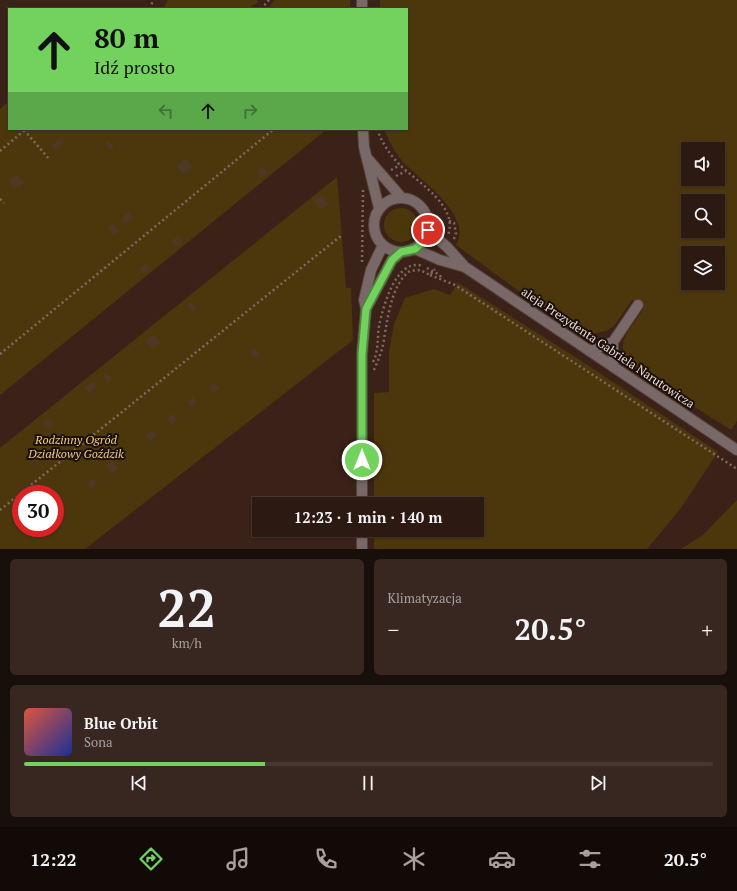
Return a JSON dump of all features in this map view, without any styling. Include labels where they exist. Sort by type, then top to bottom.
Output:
[{"type":"street","points":[[363,130],[364,147],[379,208]]},
{"type":"street","points":[[368,159],[401,197]]},
{"type":"street","points":[[401,197],[412,200],[422,207],[428,222],[428,230],[421,244],[415,249],[395,252],[383,246],[377,239],[373,223],[379,208],[385,202],[401,197]]},
{"type":"street","name":"aleja Prezydenta Gabriela Narutowicza","points":[[428,230],[435,238],[448,248],[465,267],[737,450]]},
{"type":"street","points":[[362,497],[363,338],[366,309],[364,300],[371,270],[383,246]]},
{"type":"street","name":"aleja Prezydenta Gabriela Narutowicza","points":[[415,249],[440,260],[465,267]]},
{"type":"street","points":[[366,309],[392,260],[401,252]]},
{"type":"street","points":[[590,351],[613,342],[638,305]]},
{"type":"street","points":[[613,342],[614,367]]},
{"type":"street","points":[[362,537],[362,549]]},
{"type":"path","points":[[263,8],[269,0]]},
{"type":"path","points":[[0,151],[25,130],[50,160]]},
{"type":"path","points":[[0,354],[273,130]]},
{"type":"path","points":[[377,130],[380,139],[392,157],[437,198],[450,221],[454,223],[456,233],[451,244]]},
{"type":"path","points":[[387,172],[400,165]]},
{"type":"path","points":[[391,178],[406,170]]},
{"type":"path","points":[[362,261],[363,190]]},
{"type":"path","points":[[0,199],[4,203]]},
{"type":"path","points":[[445,240],[450,230],[450,221]]},
{"type":"path","points":[[0,510],[342,235]]},
{"type":"path","points":[[378,344],[383,310],[398,276],[410,265],[418,264],[433,271],[441,278],[455,285],[737,469]]},
{"type":"path","points":[[427,268],[429,264]]},
{"type":"path","points":[[430,275],[436,267]]},
{"type":"path","points":[[362,387],[369,384],[382,349],[388,312],[402,280],[407,273],[415,270],[438,279],[441,278]]},
{"type":"green space","points":[[168,0],[258,0],[257,3],[248,8],[164,8]]},
{"type":"green space","points":[[274,0],[350,0],[350,8],[269,8]]},
{"type":"green space","points":[[380,0],[737,0],[737,421],[731,430],[637,370],[628,361],[624,353],[623,345],[625,338],[644,307],[632,300],[614,326],[606,331],[587,335],[516,289],[456,245],[460,234],[458,223],[452,211],[433,189],[404,163],[392,147],[384,130],[408,130],[408,8],[380,8]]},
{"type":"green space","points":[[8,102],[8,130],[326,130],[0,395],[0,109]]},
{"type":"green space","name":"Rodzinny Ogród Działkowy Goździk","points":[[337,177],[346,288],[351,288],[353,340],[85,549],[0,549],[0,448]]},
{"type":"green space","points":[[398,208],[404,208],[413,213],[417,219],[417,231],[413,237],[404,242],[398,242],[389,237],[384,228],[384,222],[389,213]]},
{"type":"green space","points":[[458,283],[583,362],[718,452],[681,508],[647,549],[374,549],[374,537],[484,537],[484,497],[374,497],[374,393],[389,392],[389,352],[394,324],[405,298],[434,289],[450,295]]},
{"type":"green space","points":[[737,500],[737,549],[681,549],[703,535]]},
{"type":"building","points":[[60,138],[64,142],[55,150],[52,146]]},
{"type":"building","points":[[109,141],[114,147],[110,150],[105,144]]},
{"type":"building","points":[[186,158],[193,167],[183,174],[176,166]]},
{"type":"building","points":[[263,167],[268,173],[262,178],[257,172]]},
{"type":"building","points":[[16,174],[24,183],[19,187],[17,185],[14,188],[8,181]]},
{"type":"building","points":[[322,195],[328,204],[320,210],[314,200]]},
{"type":"building","points":[[129,212],[133,217],[125,223],[122,218]]},
{"type":"building","points":[[113,224],[119,231],[114,235],[108,228]]},
{"type":"building","points":[[178,236],[183,242],[176,247],[171,241]]},
{"type":"building","points":[[146,264],[150,268],[144,273],[140,269]]},
{"type":"building","points":[[191,302],[196,308],[192,311],[187,305]]},
{"type":"building","points":[[154,335],[160,342],[152,349],[145,341]]},
{"type":"building","points":[[255,348],[260,355],[255,358],[250,352]]},
{"type":"building","points":[[107,373],[112,379],[108,382],[103,376]]},
{"type":"building","points":[[92,382],[96,387],[89,393],[85,388]]},
{"type":"building","points":[[214,383],[219,389],[214,393],[209,387]]},
{"type":"building","points":[[193,397],[197,402],[191,407],[187,402]]},
{"type":"building","points":[[173,414],[178,420],[171,425],[167,419]]},
{"type":"building","points":[[47,418],[53,424],[49,428],[43,422]]},
{"type":"building","points":[[153,430],[157,436],[150,441],[146,435]]},
{"type":"building","points":[[112,461],[118,469],[113,474],[106,466]]},
{"type":"building","points":[[93,479],[97,483],[91,488],[87,484]]},
{"type":"route","points":[[362,460],[362,354],[366,309],[382,275],[392,260],[401,252],[415,249],[421,244],[428,230]]}]
